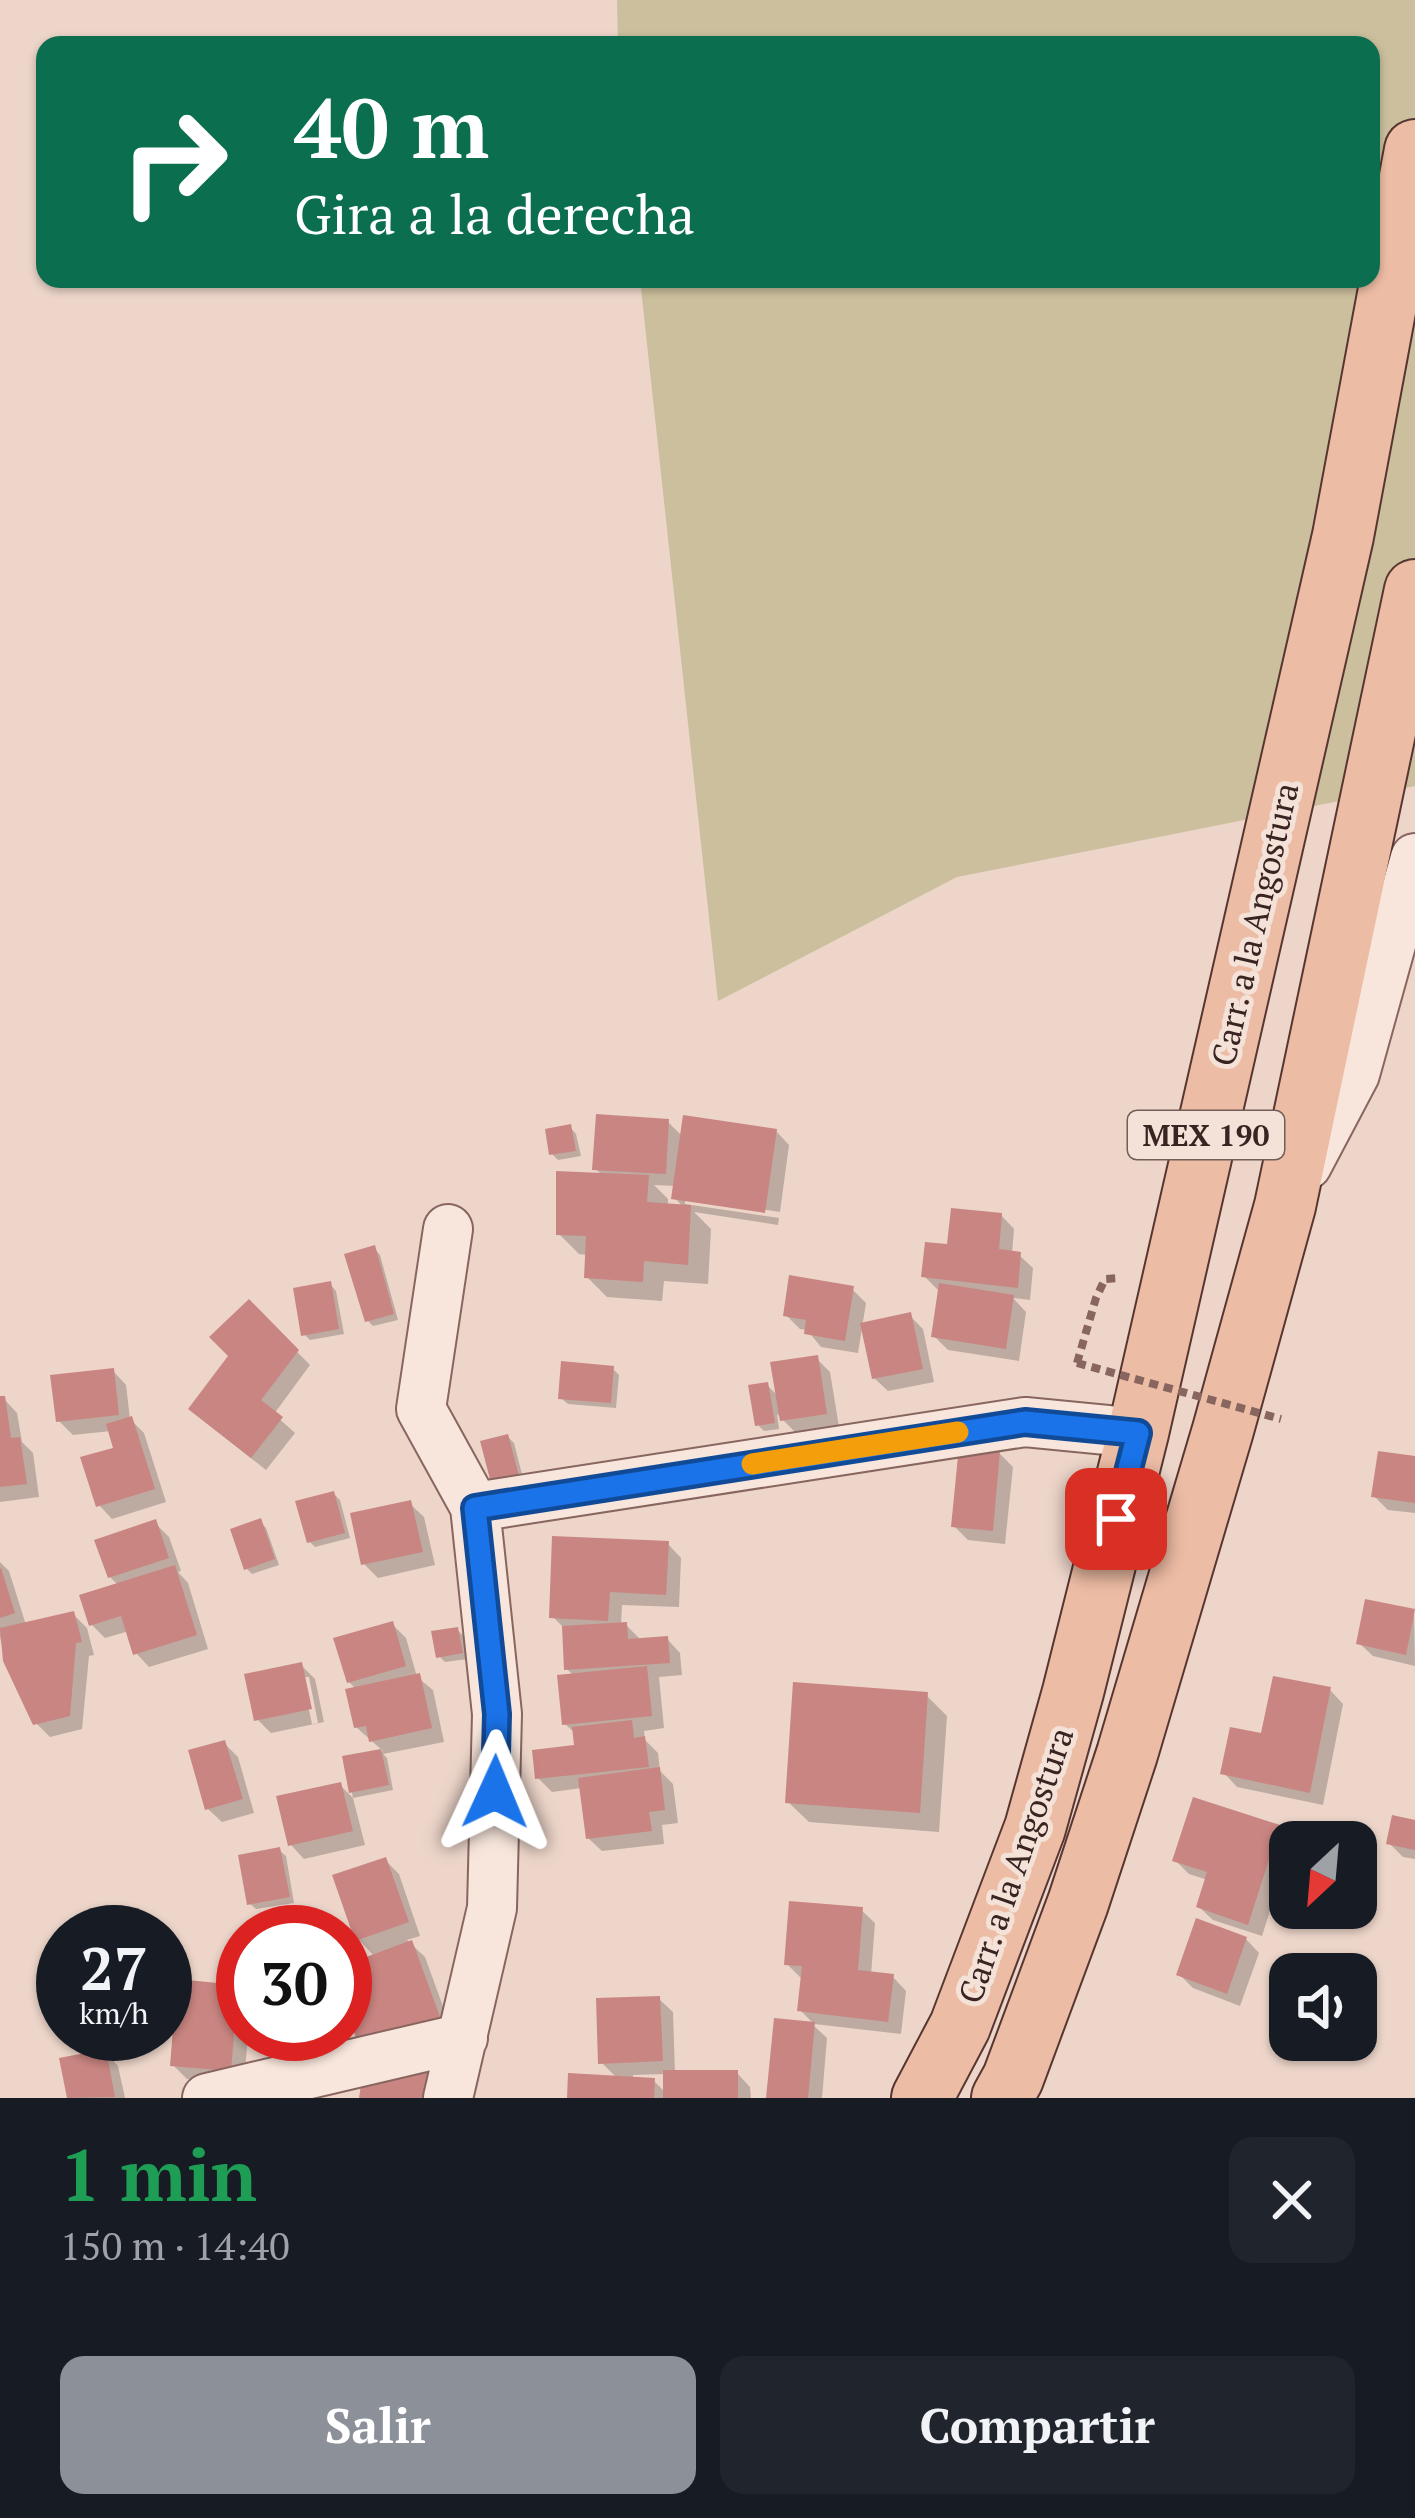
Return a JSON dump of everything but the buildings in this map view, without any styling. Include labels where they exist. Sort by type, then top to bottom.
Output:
[{"type":"main road","name":"Carr. a la Angostura","points":[[922,2098],[960,2026],[1035,1828],[1073,1691],[1138,1433],[1342,536],[1415,150]]},
{"type":"main road","name":"Carr. a la Angostura","points":[[1002,2098],[1078,1903],[1127,1754],[1285,1206],[1415,590]]},
{"type":"street","points":[[1285,1206],[1355,1074],[1415,858]]},
{"type":"street","points":[[448,1229],[421,1408],[475,1508],[497,1714],[492,1908],[448,2098]]},
{"type":"street","points":[[475,1508],[1025,1422],[1138,1433]]},
{"type":"street","points":[[207,2098],[463,2038]]},
{"type":"path","points":[[1096,1298],[1077,1364],[1281,1419]]},
{"type":"shaded area","points":[[617,0],[1415,0],[1415,786],[957,877],[718,1001],[641,288],[1380,288],[1380,36],[618,36]]},
{"type":"slow traffic","points":[[752,1464],[958,1432]]},
{"type":"route","points":[[495,1792],[497,1714],[475,1508],[1025,1422],[1138,1433],[1116,1519]]}]
